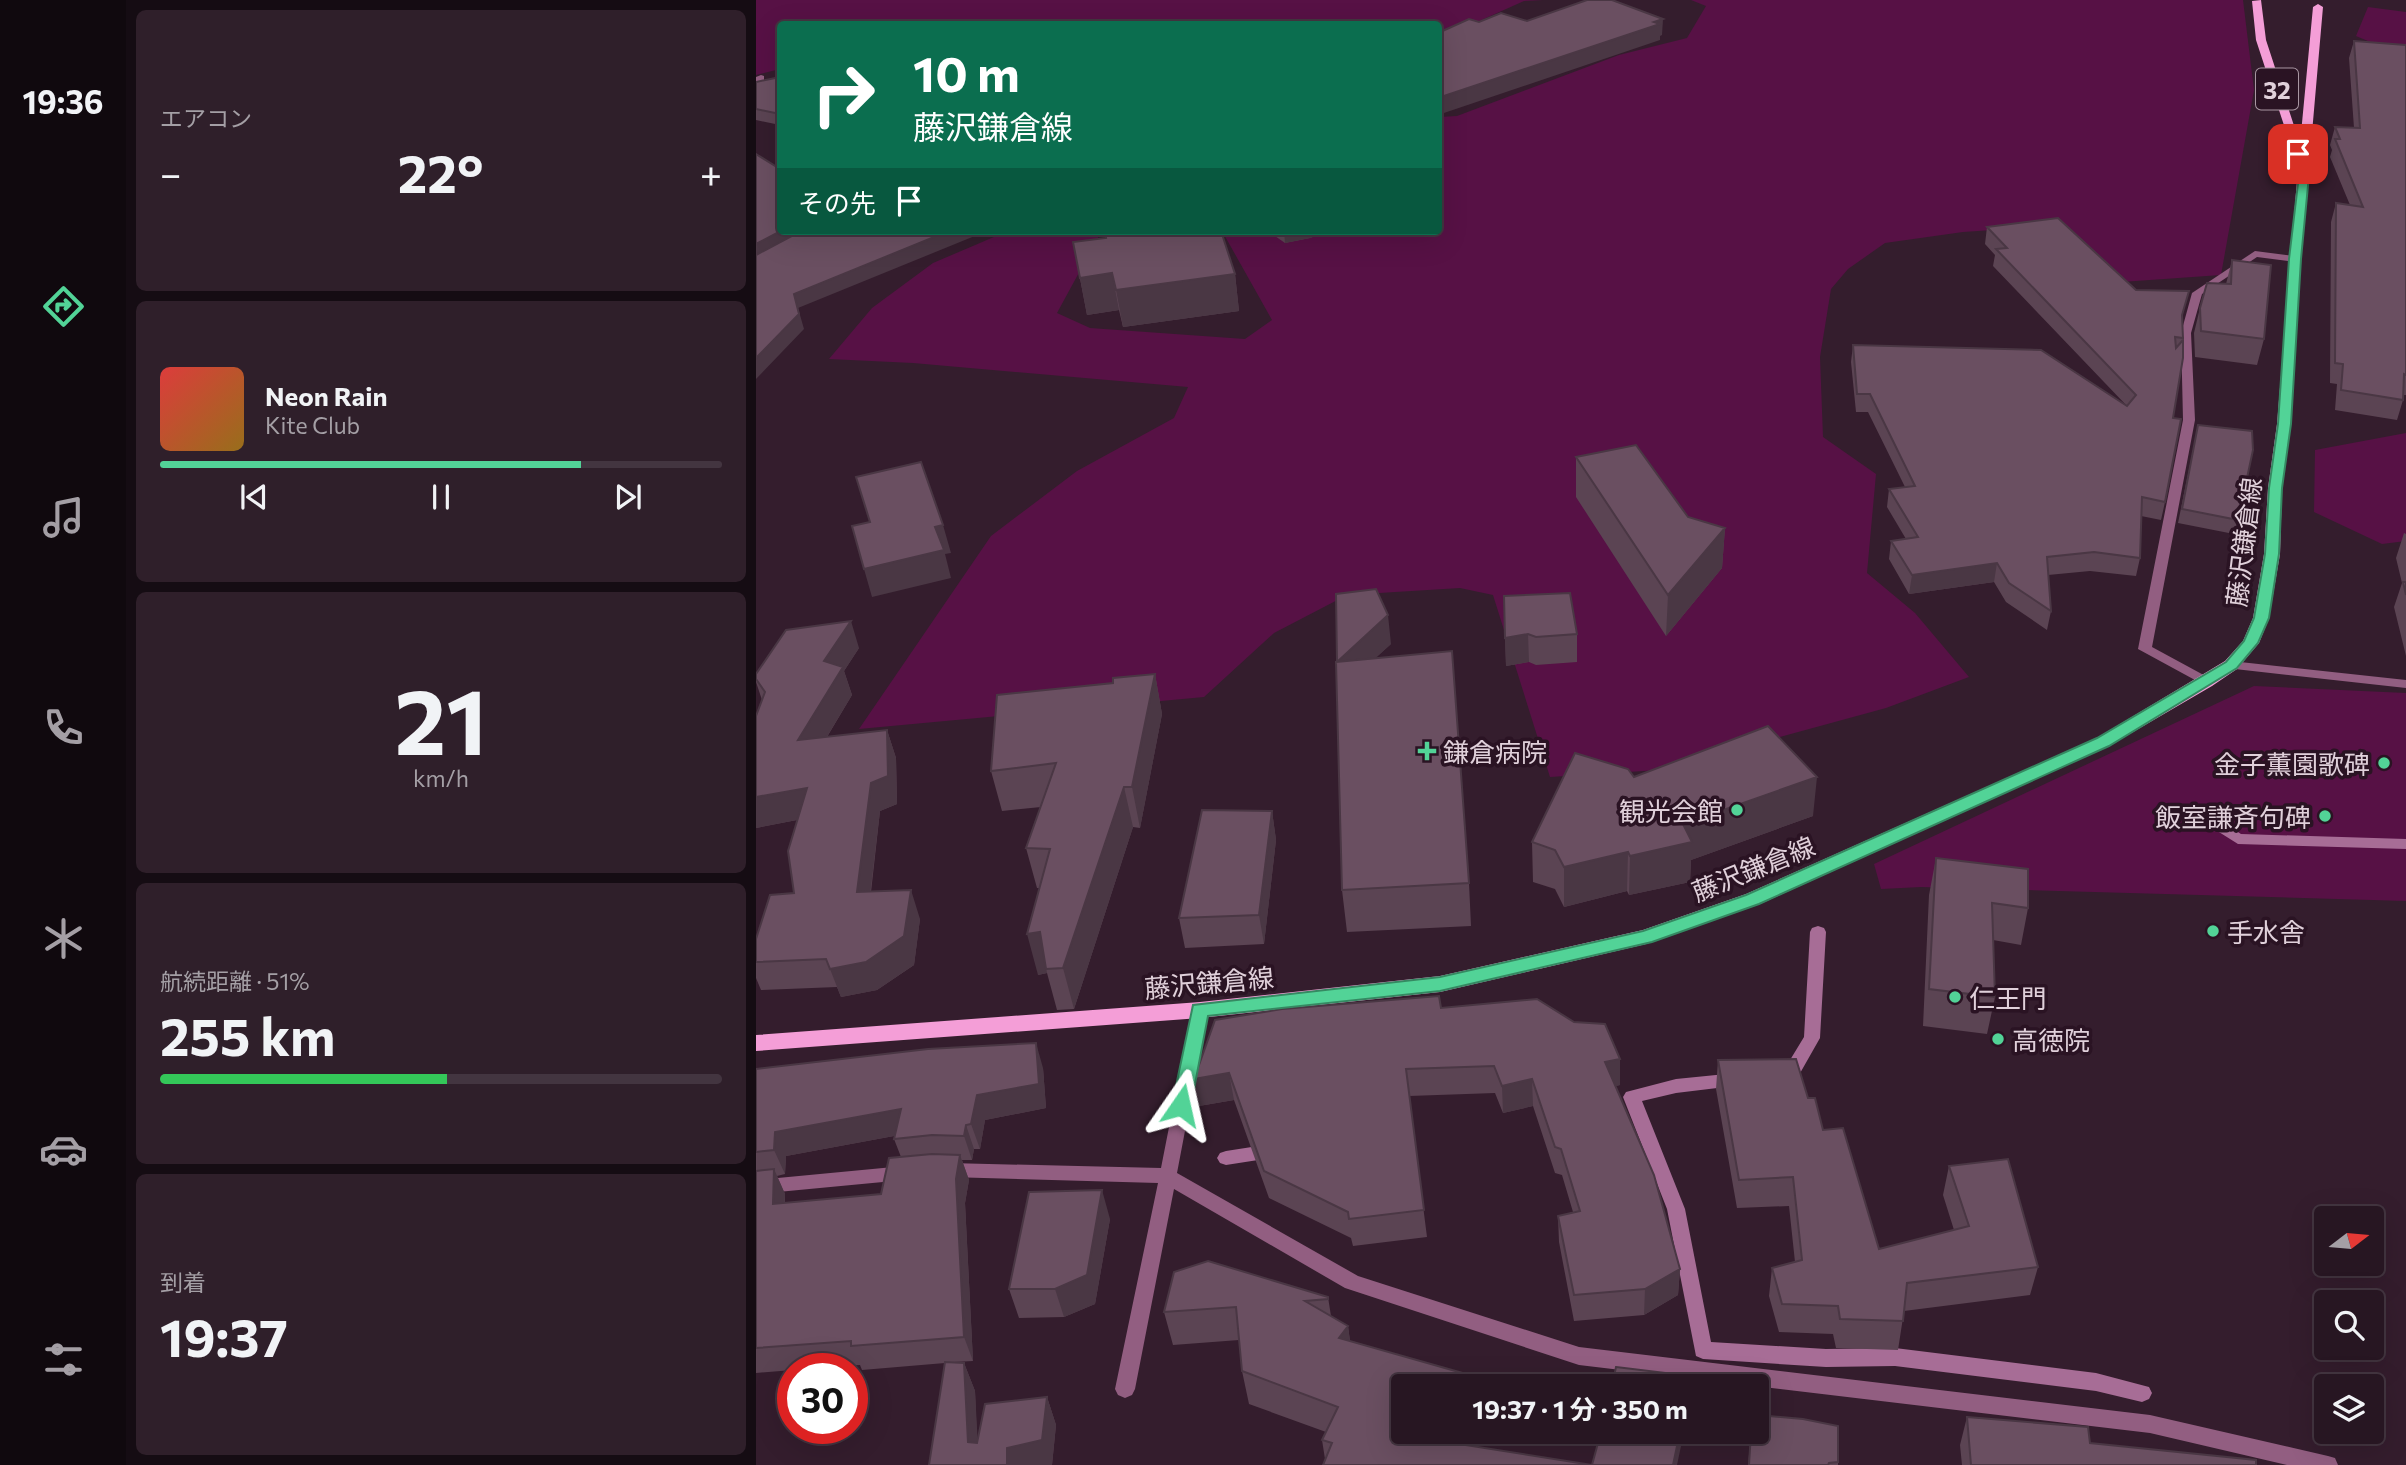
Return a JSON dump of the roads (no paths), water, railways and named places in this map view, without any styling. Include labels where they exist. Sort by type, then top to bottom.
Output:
[{"type":"main road","name":"藤沢鎌倉線","points":[[2258,1],[2261,40],[2304,175]]},
{"type":"main road","name":"藤沢鎌倉線","points":[[756,1043],[1200,1010],[1440,984],[1646,937],[1753,899],[2091,748],[2206,682],[2231,665],[2250,643],[2261,618],[2272,554],[2318,7]]},
{"type":"street","points":[[2206,682],[2145,649],[2189,420],[2186,333],[2197,293],[2255,254],[2295,259]]},
{"type":"street","points":[[2231,665],[2406,684]]},
{"type":"street","points":[[1125,1389],[1200,1010]]},
{"type":"street","points":[[756,1187],[941,1169],[1168,1176],[1352,1282],[1579,1356],[2150,1424],[2328,1465]]},
{"type":"waterway","points":[[2208,818],[2238,839],[2406,844]]},
{"type":"waterway","points":[[1783,1073],[1793,1070],[1812,1038],[1818,932]]},
{"type":"waterway","points":[[1736,1080],[1676,1086],[1632,1097],[1676,1209],[1703,1350],[1826,1358],[1895,1357],[2096,1382],[2142,1393]]},
{"type":"waterway","points":[[1226,1158],[1271,1151]]},
{"type":"place","name":"鎌倉病院","points":[[1427,751]]},
{"type":"place","name":"金子薫園歌碑","points":[[2384,763]]},
{"type":"place","name":"観光会館","points":[[1737,810]]},
{"type":"place","name":"飯室謙斉句碑","points":[[2325,816]]},
{"type":"place","name":"手水舎","points":[[2213,931]]},
{"type":"place","name":"仁王門","points":[[1955,997]]},
{"type":"place","name":"高徳院","points":[[1998,1039]]}]
